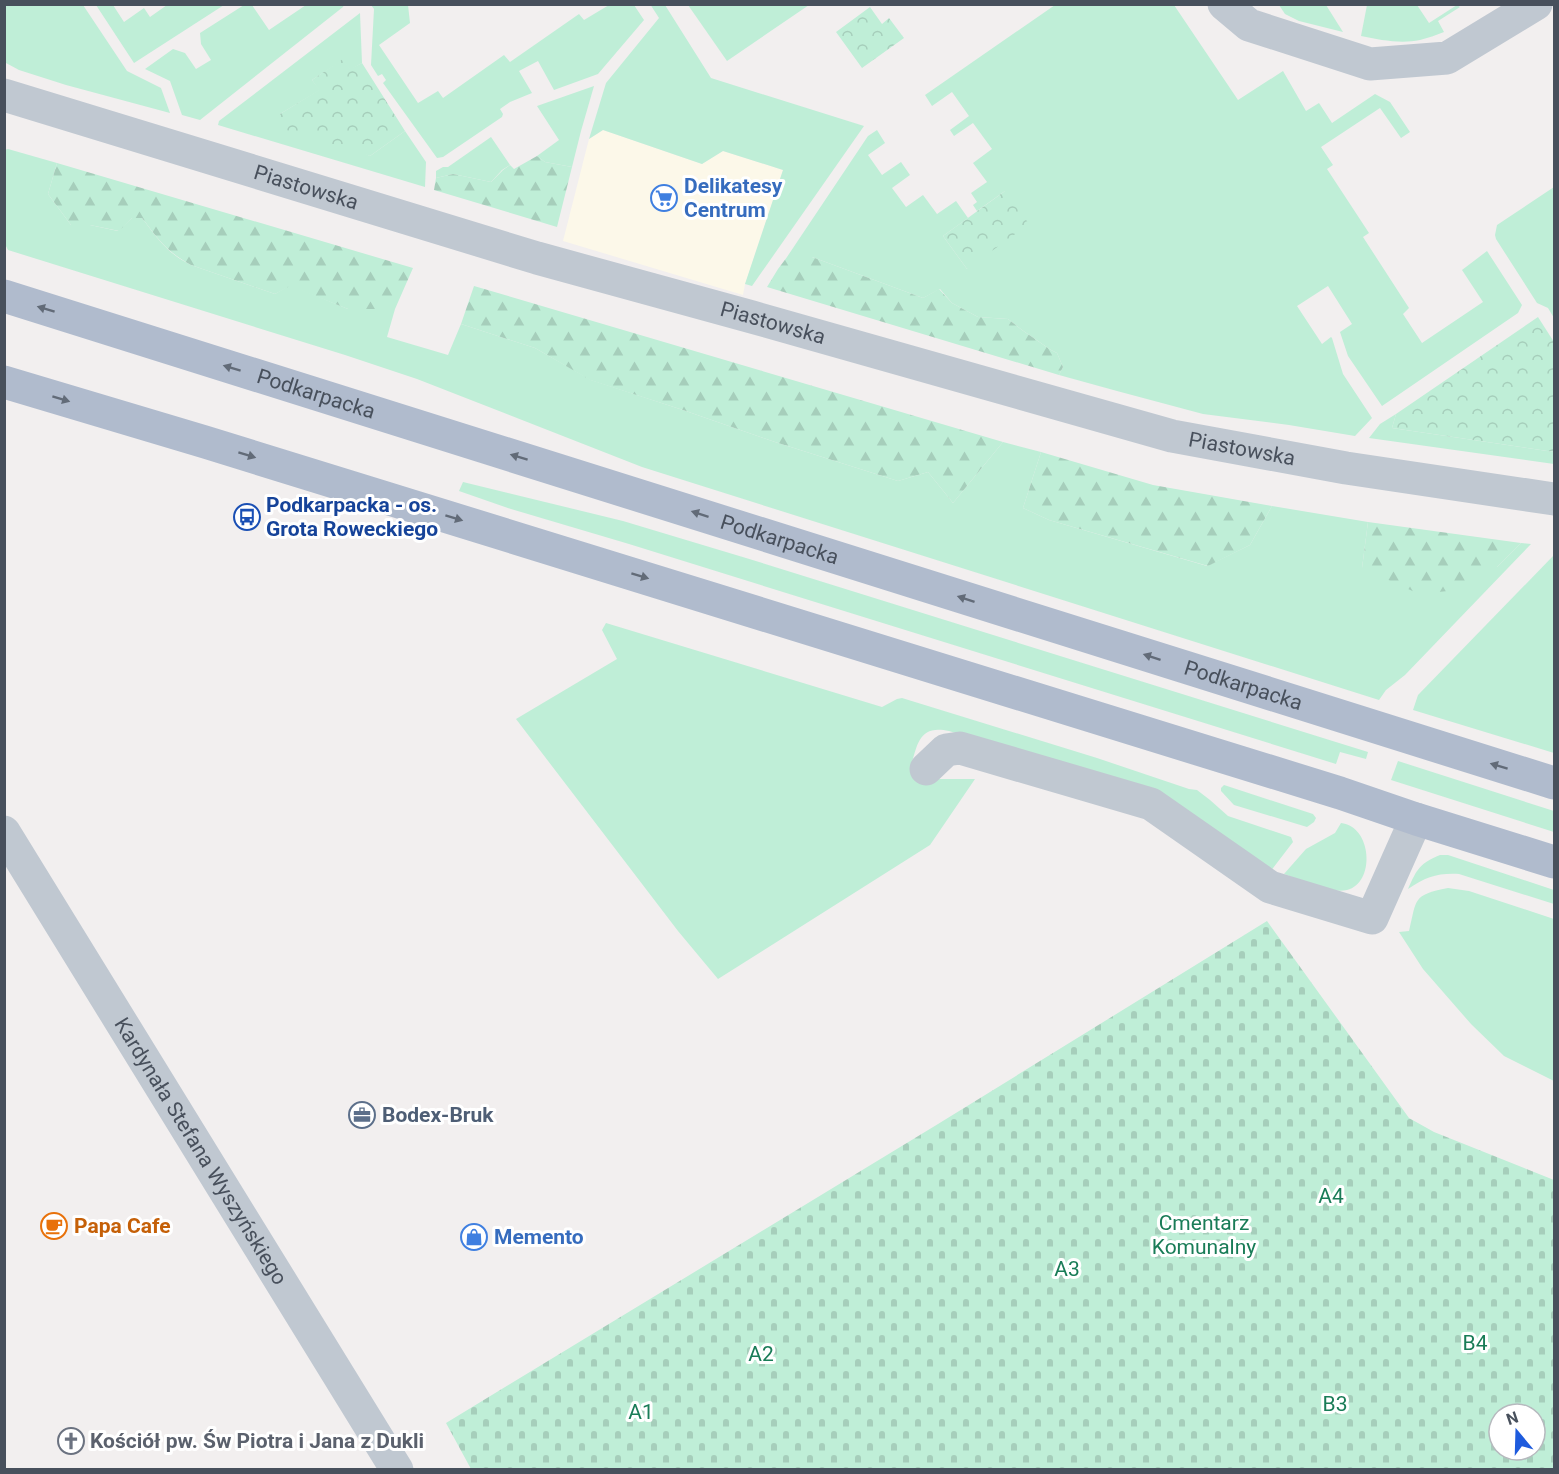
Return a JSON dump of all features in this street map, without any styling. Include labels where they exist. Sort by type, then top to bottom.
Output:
[{"type":"main road","name":"Podkarpacka","points":[[4,296],[1554,783]]},
{"type":"main road","points":[[4,382],[217,445],[831,635],[1554,862]]},
{"type":"street","points":[[1224,4],[1249,25],[1370,64],[1447,58],[1536,4]]},
{"type":"street","name":"Piastowska","points":[[4,95],[537,258],[1172,436],[1346,468],[1554,499]]},
{"type":"street","points":[[926,769],[946,750],[960,748],[1151,804],[1270,886],[1372,918],[1416,819]]},
{"type":"street","name":"Kardynała Stefana Wyszyńskiego","points":[[4,832],[397,1470]]},
{"type":"shaded area","points":[[603,130],[702,164],[723,151],[783,170],[743,295],[563,241],[589,139]]},
{"type":"green space","points":[[650,4],[665,5],[711,78],[864,126],[752,286],[745,284],[783,170],[723,151],[702,164],[603,130],[589,139],[606,83],[659,18]]},
{"type":"green space","points":[[4,5],[83,5],[127,71],[161,88],[170,113],[66,85],[19,70],[4,62]]},
{"type":"green space","points":[[96,5],[113,5],[124,22],[144,8],[150,17],[167,5],[224,5],[134,63]]},
{"type":"green space","points":[[244,5],[252,5],[269,30],[306,5],[344,5],[200,120],[182,115],[170,81],[145,69],[173,49],[185,53],[196,69],[211,60],[201,44],[200,33]]},
{"type":"green space","points":[[371,5],[408,5],[410,23],[379,45],[418,103],[438,91],[443,98],[504,55],[510,62],[579,14],[584,20],[609,5],[634,5],[644,20],[598,74],[554,90],[538,61],[519,71],[532,93],[510,102],[500,109],[502,117],[443,157],[437,158],[383,83],[386,80],[382,74],[378,76],[371,65],[374,9]]},
{"type":"green space","points":[[688,5],[809,5],[727,61]]},
{"type":"green space","points":[[1055,5],[1174,5],[1238,100],[1283,71],[1306,111],[1319,103],[1332,123],[1375,94],[1390,102],[1410,132],[1401,138],[1380,108],[1321,147],[1333,165],[1327,169],[1369,233],[1363,237],[1409,308],[1403,314],[1422,343],[1483,302],[1462,270],[1487,251],[1522,305],[1518,313],[1382,406],[1348,356],[1340,332],[1352,324],[1328,286],[1297,306],[1322,344],[1332,338],[1343,374],[1372,418],[1355,436],[1203,414],[1059,375],[1063,367],[1057,353],[1008,319],[978,317],[952,303],[940,289],[923,298],[812,257],[787,257],[868,136],[877,130],[885,143],[868,155],[882,175],[901,162],[910,175],[892,188],[906,207],[923,195],[937,214],[956,201],[968,218],[943,236],[967,269],[1005,191],[977,211],[973,205],[977,202],[971,193],[987,182],[973,163],[992,149],[973,123],[954,136],[950,130],[969,116],[952,92],[932,106],[925,95]]},
{"type":"green space","points":[[1279,5],[1326,5],[1343,32],[1299,21],[1285,14]]},
{"type":"green space","points":[[1367,5],[1417,5],[1429,23],[1457,5],[1460,7],[1438,21],[1444,32],[1420,40],[1398,42],[1361,36]]},
{"type":"green space","points":[[870,7],[882,24],[889,18],[904,38],[862,68],[836,32]]},
{"type":"green space","points":[[360,13],[362,63],[350,70],[343,60],[312,80],[320,90],[280,114],[370,156],[405,131],[426,162],[425,187],[218,125],[219,121]]},
{"type":"green space","points":[[343,59],[350,69],[362,63],[405,131],[370,156],[276,127],[280,114],[319,90],[312,80]]},
{"type":"green space","points":[[594,86],[572,167],[545,162],[537,156],[559,140],[537,106]]},
{"type":"green space","points":[[491,137],[510,165],[491,182],[453,174],[436,178],[436,171],[448,167]]},
{"type":"green space","points":[[8,149],[57,163],[48,194],[71,225],[90,225],[118,231],[132,218],[142,218],[169,250],[191,265],[275,294],[290,285],[348,309],[395,309],[387,337],[448,355],[461,324],[535,348],[591,380],[898,481],[928,472],[953,503],[1003,442],[1041,452],[1023,508],[1049,520],[1207,566],[1250,545],[1272,506],[1368,522],[1362,568],[1497,567],[1521,543],[1531,544],[1405,675],[1386,690],[1379,700],[642,467],[417,379],[8,250],[5,244],[4,150]]},
{"type":"green space","points":[[537,156],[545,162],[572,167],[557,227],[434,190],[436,178],[453,174],[491,182],[510,165],[514,169]]},
{"type":"green space","points":[[57,163],[413,268],[395,309],[348,309],[290,286],[275,294],[191,265],[169,250],[142,218],[132,218],[119,231],[90,225],[71,225],[48,194]]},
{"type":"green space","points":[[1554,187],[1554,318],[1548,308],[1537,303],[1495,235],[1497,225]]},
{"type":"green space","points":[[1005,191],[1029,224],[967,269],[943,236]]},
{"type":"green space","points":[[787,257],[812,257],[923,298],[939,289],[952,303],[978,317],[1008,319],[1057,353],[1063,367],[1059,375],[767,287]]},
{"type":"green space","points":[[474,286],[1003,442],[953,503],[928,472],[898,481],[590,380],[535,348],[461,324]]},
{"type":"green space","points":[[1538,317],[1554,342],[1554,452],[1392,428],[1396,414]]},
{"type":"green space","points":[[1396,414],[1392,428],[1554,452],[1554,464],[1369,438],[1380,424]]},
{"type":"green space","points":[[1041,452],[1153,485],[1272,506],[1250,545],[1208,566],[1049,520],[1023,508]]},
{"type":"green space","points":[[463,482],[623,521],[746,558],[1368,752],[1366,759],[1340,752],[1336,764],[511,509],[459,491]]},
{"type":"green space","points":[[1368,522],[1521,543],[1497,567],[1467,589],[1419,594],[1362,568]]},
{"type":"green space","points":[[1554,555],[1554,753],[1413,710],[1418,695]]},
{"type":"green space","points":[[606,623],[882,707],[902,698],[1097,758],[1197,790],[1228,816],[1291,837],[1293,842],[1270,872],[1151,792],[949,731],[931,731],[920,739],[910,770],[934,779],[975,779],[930,845],[718,979],[678,931],[516,719],[617,659],[602,630]]},
{"type":"green space","points":[[1398,761],[1554,811],[1554,832],[1391,780]]},
{"type":"green space","points":[[1224,785],[1313,814],[1316,818],[1307,827],[1234,805],[1221,791]]},
{"type":"green space","points":[[1341,823],[1351,826],[1359,834],[1364,844],[1366,867],[1363,877],[1356,885],[1347,890],[1332,890],[1284,874],[1306,849],[1335,833]]},
{"type":"green space","points":[[1440,855],[1448,855],[1554,890],[1554,904],[1459,874],[1432,877],[1408,889],[1420,867]]},
{"type":"green space","points":[[1448,888],[1469,891],[1554,919],[1554,1081],[1504,1056],[1471,1024],[1423,969],[1399,932],[1409,931],[1415,905],[1422,896]]},
{"type":"green space","name":"Cmentarz Komunalny","points":[[1267,921],[1409,1118],[1434,1132],[1554,1180],[1554,1469],[471,1469],[446,1423]]},
{"type":"place","name":"Delikatesy Centrum","points":[[664,198]]},
{"type":"place","name":"Podkarpacka - os. Grota Roweckiego","points":[[247,517]]},
{"type":"place","name":"Bodex-Bruk","points":[[362,1115]]},
{"type":"place","name":"Papa Cafe","points":[[54,1226]]},
{"type":"place","name":"Memento","points":[[474,1237]]},
{"type":"place","name":"Kościół pw. Św Piotra i Jana z Dukli","points":[[71,1441]]},
{"type":"park label","name":"A4","points":[[1331,1196]]},
{"type":"park label","name":"A3","points":[[1067,1269]]},
{"type":"park label","name":"B4","points":[[1475,1343]]},
{"type":"park label","name":"A2","points":[[761,1354]]},
{"type":"park label","name":"B3","points":[[1335,1404]]},
{"type":"park label","name":"A1","points":[[641,1412]]}]
